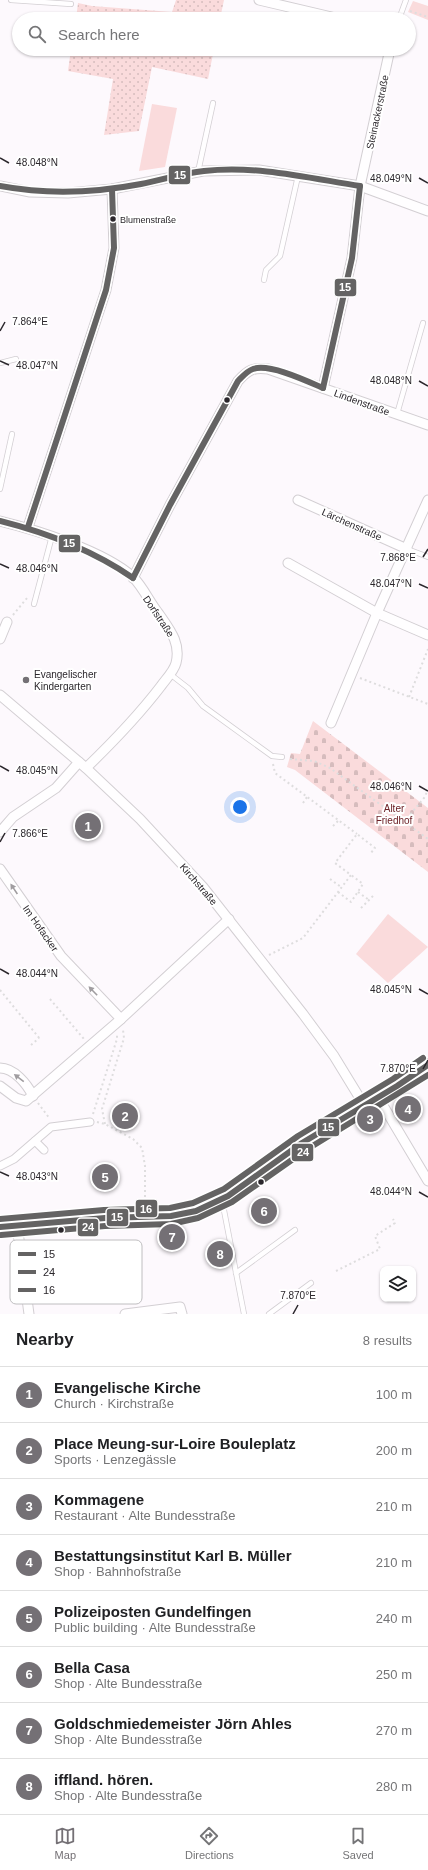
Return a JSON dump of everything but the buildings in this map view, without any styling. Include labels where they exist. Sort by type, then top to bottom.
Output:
[{"type":"street","points":[[259,0],[310,12]]},
{"type":"street","name":"Steinackerstraße","points":[[324,388],[352,258],[360,186],[388,56]]},
{"type":"street","points":[[0,186],[30,192],[68,193],[112,189],[198,172],[241,170],[298,176],[360,186],[428,211]]},
{"type":"street","points":[[28,527],[106,290],[114,248],[112,189]]},
{"type":"street","name":"Lindenstraße","points":[[133,578],[170,505],[238,380],[247,372],[258,368],[268,369],[428,425]]},
{"type":"street","name":"Lärchenstraße","points":[[298,500],[407,549]]},
{"type":"street","points":[[331,723],[350,675],[428,500]]},
{"type":"street","name":"Dorfstraße","points":[[0,521],[28,527],[83,548],[113,563],[133,578],[173,634],[178,649],[176,665],[170,674],[148,703],[117,739],[82,765],[56,788],[13,817],[0,832]]},
{"type":"street","points":[[288,563],[377,613],[428,635]]},
{"type":"street","points":[[0,639],[7,622]]},
{"type":"street","name":"Kirchstraße","points":[[0,695],[82,765],[140,819],[202,887],[261,959],[334,1056],[364,1105]]},
{"type":"street","name":"Im Hofacker","points":[[0,869],[61,956],[118,1021]]},
{"type":"street","points":[[0,1086],[16,1098],[26,1102],[118,1021],[229,919]]},
{"type":"street","points":[[0,1227],[177,1215],[201,1209],[246,1185],[301,1144],[428,1065]]},
{"type":"street","points":[[0,1068],[6,1068],[27,1084],[33,1096]]},
{"type":"street","points":[[378,1097],[428,1181]]},
{"type":"street","points":[[0,1166],[14,1159],[51,1126],[90,1122]]},
{"type":"street","points":[[35,1141],[44,1150]]},
{"type":"street","points":[[14,1226],[19,1240]]},
{"type":"street","points":[[28,1304],[29,1314]]},
{"type":"street","points":[[125,1314],[181,1311]]},
{"type":"lane","points":[[11,0],[71,4]]},
{"type":"lane","points":[[402,12],[406,0]]},
{"type":"lane","points":[[198,172],[213,103]]},
{"type":"lane","points":[[264,280],[266,270],[280,256],[298,176]]},
{"type":"lane","points":[[397,414],[423,323]]},
{"type":"lane","points":[[0,363],[16,360]]},
{"type":"lane","points":[[0,489],[12,434]]},
{"type":"lane","points":[[34,604],[52,536]]},
{"type":"lane","points":[[407,549],[428,557]]},
{"type":"lane","points":[[170,674],[188,688],[203,706],[272,756],[282,757]]},
{"type":"lane","points":[[222,1199],[244,1314]]},
{"type":"lane","points":[[236,1273],[295,1230]]},
{"type":"lane","points":[[269,1314],[311,1283]]},
{"type":"path","points":[[403,8],[414,12]]},
{"type":"path","points":[[416,13],[428,17]]},
{"type":"path","points":[[7,622],[29,596]]},
{"type":"path","points":[[409,696],[428,649]]},
{"type":"path","points":[[350,675],[428,704]]},
{"type":"path","points":[[272,756],[275,773],[375,848],[370,854]]},
{"type":"path","points":[[290,759],[314,761],[330,768],[428,840]]},
{"type":"path","points":[[404,822],[424,798],[428,790]]},
{"type":"path","points":[[303,803],[307,797]]},
{"type":"path","points":[[333,826],[338,821]]},
{"type":"path","points":[[338,892],[351,902],[363,884],[335,863],[356,834]]},
{"type":"path","points":[[261,959],[303,938],[351,875]]},
{"type":"path","points":[[330,879],[342,887]]},
{"type":"path","points":[[358,892],[369,900]]},
{"type":"path","points":[[362,908],[373,896]]},
{"type":"path","points":[[0,990],[40,1038],[31,1045]]},
{"type":"path","points":[[50,999],[90,1046]]},
{"type":"path","points":[[118,1021],[117,1039],[91,1121],[105,1124],[133,1139],[142,1148],[145,1166],[145,1216]]},
{"type":"path","points":[[105,1124],[102,1109],[124,1038],[118,1021]]},
{"type":"path","points":[[33,1096],[50,1118],[51,1126]]},
{"type":"path","points":[[336,1271],[380,1249],[375,1236],[395,1223],[393,1219]]},
{"type":"green space","points":[[176,0],[224,0],[221,12],[172,12]]},
{"type":"green space","points":[[413,1],[428,6],[428,20],[416,15],[416,12],[408,12]]},
{"type":"green space","points":[[78,3],[92,6],[172,12],[77,12]]},
{"type":"green space","points":[[70,56],[213,56],[208,79],[152,67],[139,131],[104,135],[113,79],[68,71]]},
{"type":"green space","points":[[152,104],[177,108],[165,167],[139,171]]},
{"type":"green space","name":"Alter Friedhof","points":[[313,721],[428,808],[428,872],[295,770],[287,767],[291,753],[300,754]]},
{"type":"green space","points":[[388,914],[428,947],[388,983],[356,954]]},
{"type":"green space","points":[[119,1103],[138,1119],[130,1129],[111,1113]]},
{"type":"transit line","name":"15","points":[[0,186],[53,192],[88,191],[141,184],[196,172],[224,170],[282,173],[360,186]]},
{"type":"transit line","name":"15","points":[[323,388],[352,258],[360,186]]},
{"type":"transit line","name":"15","points":[[28,527],[106,290],[114,248],[112,189]]},
{"type":"transit line","name":"15","points":[[133,578],[170,505],[238,381],[253,369],[268,368],[308,381],[323,388]]},
{"type":"transit line","name":"15","points":[[0,521],[35,531],[86,551],[133,578]]},
{"type":"transit line","name":"16","points":[[0,1219],[104,1210],[170,1208],[193,1203],[224,1189],[298,1136],[393,1079],[423,1058]]},
{"type":"transit line","name":"15","points":[[0,1227],[105,1218],[171,1216],[196,1211],[228,1196],[302,1143],[397,1086],[428,1065]]},
{"type":"transit line","name":"24","points":[[1,1235],[105,1226],[171,1224],[198,1218],[232,1202],[306,1150],[428,1075]]},
{"type":"place","name":"Blumenstraße","points":[[113,219]]},
{"type":"place","name":"Evangelischer Kindergarten","points":[[26,680]]},
{"type":"place","name":"Evangelische Kirche","points":[[88,826]]},
{"type":"place","name":"Bestattungsinstitut Karl B. Müller","points":[[408,1109]]},
{"type":"place","name":"Place Meung-sur-Loire Bouleplatz","points":[[125,1116]]},
{"type":"place","name":"Kommagene","points":[[370,1119]]},
{"type":"place","name":"Polizeiposten Gundelfingen","points":[[105,1177]]},
{"type":"place","name":"Bella Casa","points":[[264,1211]]},
{"type":"place","name":"Goldschmiedemeister Jörn Ahles","points":[[172,1237]]},
{"type":"place","name":"iffland. hören.","points":[[220,1254]]}]
